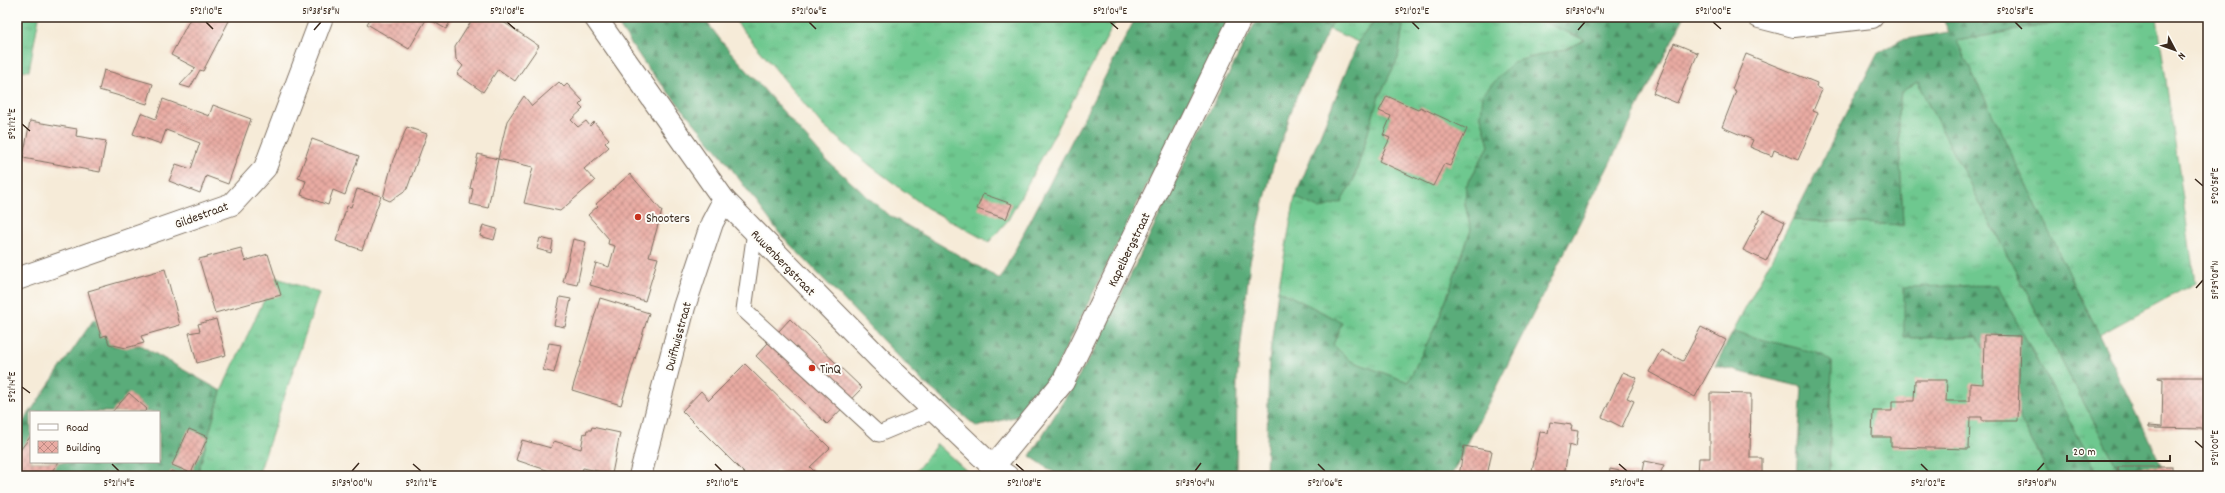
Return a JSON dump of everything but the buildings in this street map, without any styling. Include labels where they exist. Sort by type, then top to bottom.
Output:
[{"type":"street","name":"Gildestraat","points":[[17,279],[232,204],[265,168],[322,17]]},
{"type":"street","name":"Ruwenbergstraat","points":[[596,17],[724,200],[880,360],[1000,471]]},
{"type":"street","name":"Kapelbergstraat","points":[[1000,471],[1063,382],[1241,17]]},
{"type":"street","points":[[1759,17],[1794,26],[1872,17]]},
{"type":"street","name":"Duifhuisstraat","points":[[640,476],[684,307],[712,223],[724,200]]},
{"type":"lane","points":[[754,231],[744,310],[879,434],[934,411]]},
{"type":"green space","points":[[17,17],[39,17],[29,71],[17,70]]},
{"type":"green space","points":[[613,17],[703,17],[722,42],[825,159],[887,214],[1000,279],[1136,17],[1230,17],[1048,384],[1018,416],[977,427],[922,381],[780,234],[722,156],[647,67]]},
{"type":"green space","points":[[732,17],[1118,17],[1008,220],[989,242],[927,208],[872,167],[823,126]]},
{"type":"green space","points":[[1258,17],[1335,17],[1297,95],[1272,169],[1250,262],[1237,379],[1236,476],[1059,476],[1030,456],[1095,349],[1203,124]]},
{"type":"green space","points":[[1335,17],[1377,17],[1358,42],[1329,29]]},
{"type":"green space","points":[[1377,17],[1393,17],[1403,26],[1398,58],[1378,99],[1354,179],[1341,202],[1320,209],[1295,197],[1358,42]]},
{"type":"green space","points":[[1393,17],[1533,17],[1585,40],[1565,49],[1513,62],[1481,116],[1489,146],[1466,186],[1465,204],[1471,230],[1439,319],[1408,382],[1351,361],[1333,345],[1341,322],[1278,290],[1295,197],[1320,208],[1354,179],[1378,99],[1398,58],[1403,26]]},
{"type":"green space","points":[[1533,17],[1684,17],[1451,476],[1266,476],[1269,362],[1278,290],[1342,322],[1333,345],[1351,361],[1408,382],[1439,319],[1471,230],[1465,204],[1466,186],[1489,146],[1481,116],[1483,94],[1513,62],[1565,49],[1585,40]]},
{"type":"green space","points":[[1942,17],[2089,17],[1957,41],[2167,476],[2122,476],[1917,82],[1901,92],[1898,113],[1903,225],[1792,220],[1877,54],[1901,40],[1949,32]]},
{"type":"green space","points":[[2089,17],[2157,17],[2195,283],[2099,335],[1956,41]]},
{"type":"green space","points":[[1917,82],[2122,476],[2099,476],[1997,285],[1904,338],[1978,337],[2050,476],[1829,476],[1832,362],[1733,332],[1792,220],[1903,225],[1898,113],[1901,92]]},
{"type":"green space","points":[[275,277],[319,293],[258,476],[197,476],[221,391]]},
{"type":"green space","points":[[1997,285],[2099,476],[2050,476],[1978,337],[1904,338],[1904,287]]},
{"type":"green space","points":[[94,319],[221,391],[197,476],[17,476],[17,431],[30,412],[30,463],[160,463],[160,411],[31,411]]},
{"type":"green space","points":[[1733,332],[1821,354],[1832,362],[1829,476],[1796,476],[1802,387],[1715,366]]},
{"type":"green space","points":[[937,444],[972,476],[912,476]]},
{"type":"place","name":"Shooters","points":[[638,217]]},
{"type":"place","name":"TinQ","points":[[812,368]]}]
